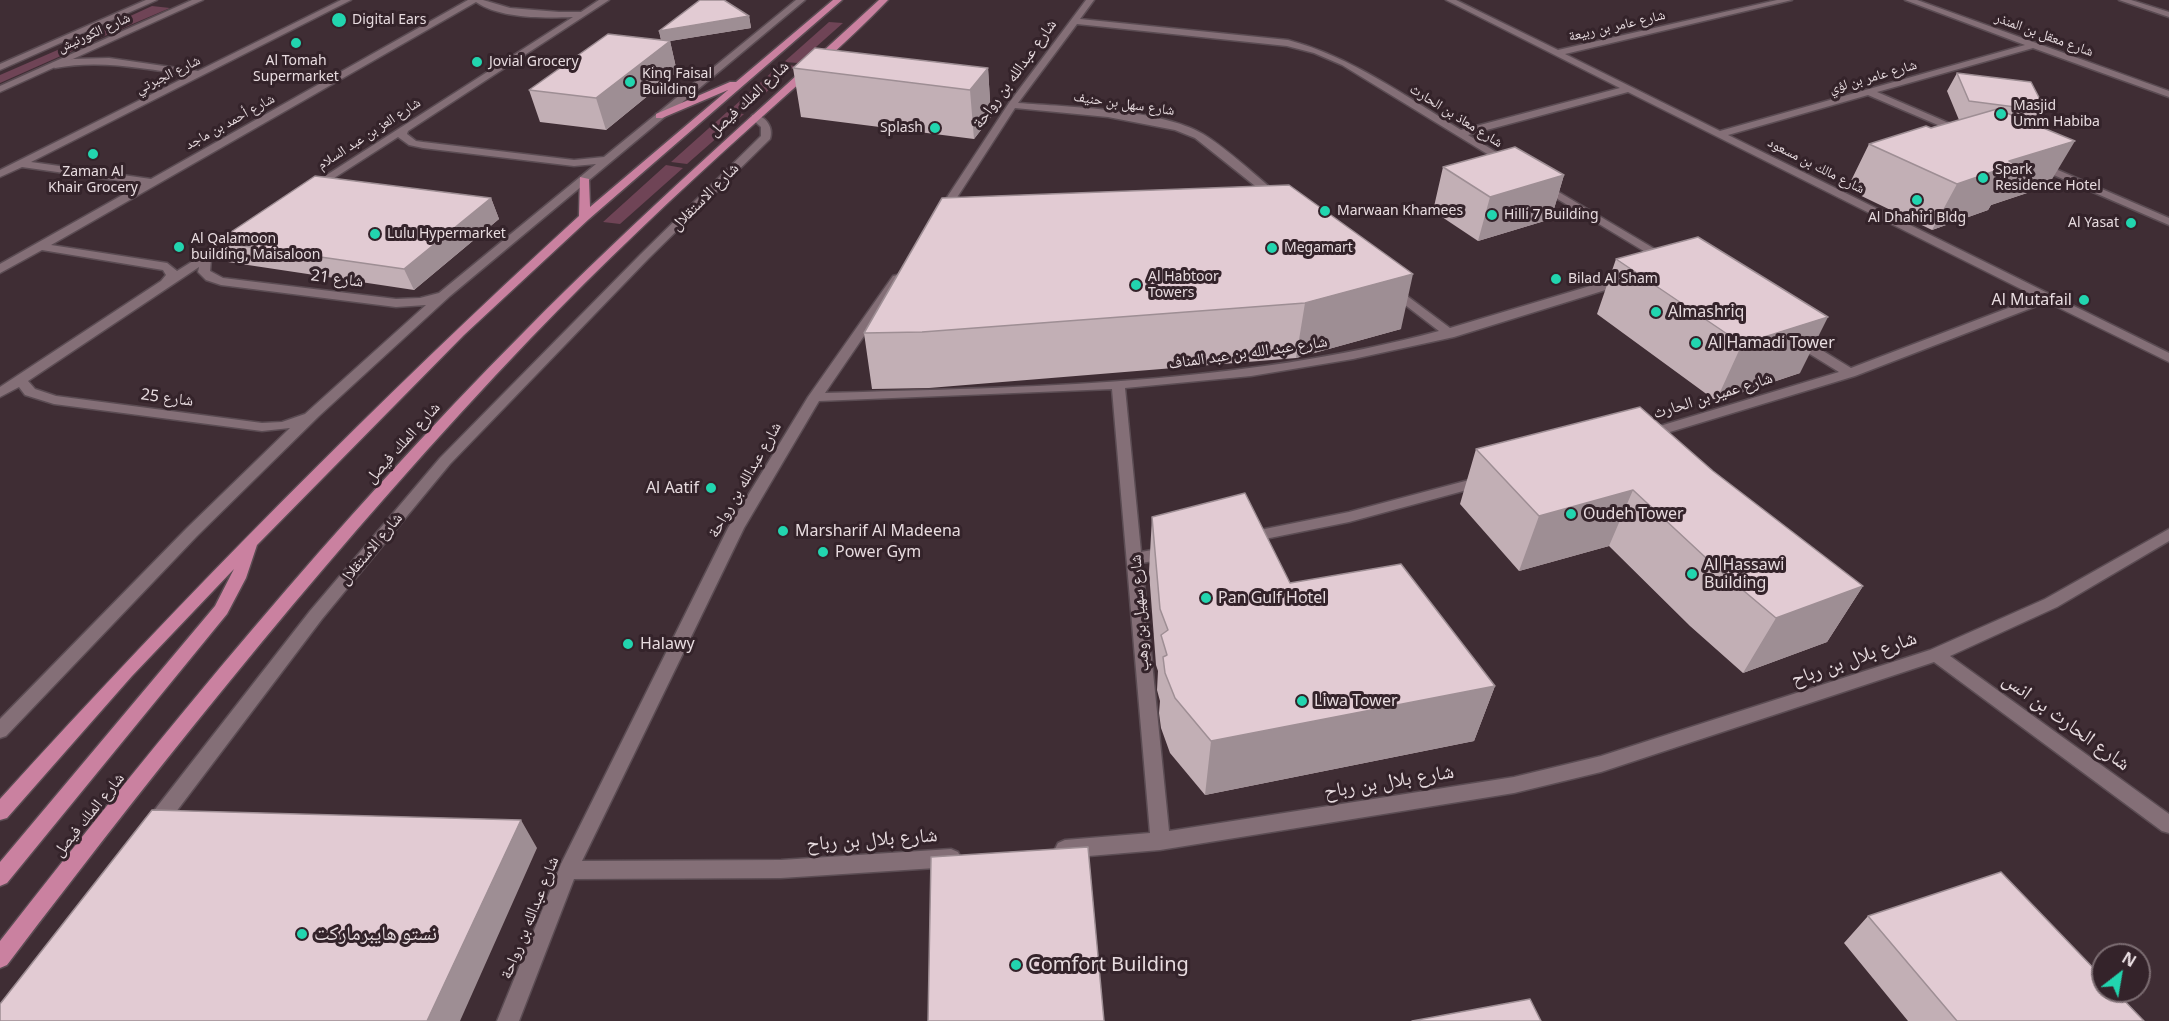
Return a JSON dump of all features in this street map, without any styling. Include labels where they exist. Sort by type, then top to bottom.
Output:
[{"type":"main road","name":"شارع الملك فيصل","points":[[0,812],[126,672],[250,543],[460,332],[585,217],[838,0]]},
{"type":"main road","name":"شارع الملك فيصل","points":[[0,958],[53,888],[217,684],[317,566],[461,406],[611,251],[884,0]]},
{"type":"main road","points":[[659,116],[750,77]]},
{"type":"main road","points":[[584,179],[585,217]]},
{"type":"main road","points":[[0,877],[221,610],[235,588],[250,543]]},
{"type":"street","name":"شارع الكورنيش","points":[[0,67],[153,0]]},
{"type":"street","name":"شارع الكورنيش","points":[[0,89],[199,0]]},
{"type":"street","name":"شارع الجبرتي","points":[[0,174],[347,0]]},
{"type":"street","points":[[476,0],[488,6],[557,15],[585,12]]},
{"type":"street","name":"شارع أحمد بن ماجد","points":[[0,269],[476,0]]},
{"type":"street","name":"شارع العز بن عبد السلام","points":[[304,193],[605,0]]},
{"type":"street","points":[[0,731],[184,540],[314,413],[446,293],[801,0]]},
{"type":"street","name":"شارع عبدالله بن رواحة","points":[[931,229],[1012,105],[1090,0]]},
{"type":"street","name":"شارع مالك بن مسعود","points":[[1450,0],[2169,358]]},
{"type":"street","name":"شارع عامر بن ربيعة","points":[[1557,53],[1788,0]]},
{"type":"street","name":"شارع معقل بن المنذر","points":[[1909,0],[2169,94]]},
{"type":"street","points":[[2122,0],[2169,15]]},
{"type":"street","name":"شارع معاذ بن الحارث","points":[[1074,21],[1275,41],[1317,51],[1345,63],[1520,171]]},
{"type":"street","name":"شارع عامر بن لؤي","points":[[1719,134],[2034,45]]},
{"type":"street","points":[[55,65],[94,60],[200,74]]},
{"type":"street","points":[[1459,134],[1629,89]]},
{"type":"street","points":[[1869,92],[1976,138]]},
{"type":"street","name":"شارع سهل بن حنيف","points":[[1012,105],[1144,120],[1185,130],[1204,140],[1291,210]]},
{"type":"street","name":"شارع الاستقلال","points":[[146,836],[309,624],[445,461],[645,256],[766,137],[767,129],[764,123],[755,117]]},
{"type":"street","points":[[403,130],[402,135],[406,139],[423,145],[574,163],[606,160]]},
{"type":"street","points":[[2030,161],[2169,222]]},
{"type":"street","points":[[21,164],[151,182]]},
{"type":"street","name":"شارع عبد الله بن عبد المناف","points":[[815,398],[1118,386],[1251,372],[1369,352],[1450,334],[1673,265],[1530,177]]},
{"type":"street","points":[[0,393],[245,231]]},
{"type":"street","points":[[39,246],[167,267],[171,270],[172,275],[167,281]]},
{"type":"street","name":"شارع 21","points":[[206,256],[204,272],[220,281],[396,303],[422,302],[446,293]]},
{"type":"street","name":"شارع عبدالله بن رواحة","points":[[508,1021],[568,870],[641,717],[736,528],[815,398],[906,266]]},
{"type":"street","points":[[1384,283],[1450,334]]},
{"type":"street","name":"شارع عمير بن الحارث","points":[[1629,440],[1850,373],[2046,297]]},
{"type":"street","points":[[1791,337],[1850,373]]},
{"type":"street","name":"شارع 25","points":[[20,380],[30,392],[54,400],[262,427],[294,423],[314,413]]},
{"type":"street","name":"شارع سهيل بن وهب","points":[[1118,386],[1161,841]]},
{"type":"street","points":[[1227,541],[1349,518],[1493,479]]},
{"type":"street","name":"شارع بلال بن رباح","points":[[1044,850],[1161,841],[1515,785],[1601,764],[1936,655],[2051,603],[2169,534]]},
{"type":"street","points":[[1136,559],[1181,550]]},
{"type":"street","name":"شارع الحارث بن انس","points":[[1936,655],[2169,825]]},
{"type":"street","name":"شارع بلال بن رباح","points":[[568,870],[781,869],[974,856]]},
{"type":"shaded area","points":[[152,6],[170,8],[88,43],[76,41]]},
{"type":"shaded area","points":[[829,22],[843,23],[798,63],[784,62]]},
{"type":"shaded area","points":[[69,45],[81,47],[0,83],[0,75]]},
{"type":"shaded area","points":[[781,64],[795,66],[747,110],[731,109]]},
{"type":"shaded area","points":[[727,112],[744,114],[687,164],[671,162]]},
{"type":"shaded area","points":[[666,165],[683,168],[620,224],[603,222]]},
{"type":"building","points":[[700,0],[724,0],[749,16],[659,31]]},
{"type":"building","points":[[608,34],[670,41],[596,98],[529,90]]},
{"type":"building","points":[[815,48],[988,68],[970,90],[793,68]]},
{"type":"building","points":[[1957,73],[2031,82],[2046,111],[1969,101]]},
{"type":"building","points":[[1997,109],[2075,141],[2009,161],[2015,164],[1957,184],[1869,144],[1926,126],[1931,128]]},
{"type":"building","points":[[1515,147],[1564,175],[1490,197],[1443,167]]},
{"type":"building","name":"Lulu Hypermarket","points":[[315,176],[491,198],[404,269],[216,242]]},
{"type":"building","points":[[1289,185],[1413,274],[1305,303],[922,332],[864,333],[942,198]]},
{"type":"building","points":[[1698,237],[1828,317],[1742,344],[1616,259]]},
{"type":"building","points":[[1640,407],[1713,471],[1863,586],[1776,618],[1719,570],[1633,490],[1539,516],[1476,449]]},
{"type":"building","points":[[1245,493],[1290,583],[1401,564],[1495,686],[1211,741],[1175,698],[1165,673],[1163,657],[1167,655],[1161,635],[1168,630],[1160,609],[1152,517]]},
{"type":"building","name":"نستو هايبرماركت","points":[[152,810],[521,820],[427,1021],[0,1021],[0,1004]]},
{"type":"building","name":"Comfort Building","points":[[1088,847],[1104,1021],[928,1021],[931,857]]},
{"type":"building","points":[[2001,872],[2091,966],[2091,1003],[2127,1003],[2144,1021],[1957,1021],[1868,916]]},
{"type":"building","points":[[1530,999],[1541,1021],[1412,1021]]},
{"type":"place","name":"Digital Ears","points":[[339,20]]},
{"type":"place","name":"Al Tomah Supermarket","points":[[296,43]]},
{"type":"place","name":"Jovial Grocery","points":[[477,62]]},
{"type":"place","name":"King Faisal Building","points":[[630,82]]},
{"type":"place","name":"Masjid Umm Habiba","points":[[2001,114]]},
{"type":"place","name":"Splash","points":[[935,128]]},
{"type":"place","name":"Zaman Al Khair Grocery","points":[[93,154]]},
{"type":"place","name":"Spark Residence Hotel","points":[[1983,178]]},
{"type":"place","name":"Al Dhahiri Bldg","points":[[1917,200]]},
{"type":"place","name":"Marwaan Khamees","points":[[1325,211]]},
{"type":"place","name":"Hilli 7 Building","points":[[1492,215]]},
{"type":"place","name":"Al Yasat","points":[[2131,223]]},
{"type":"place","name":"Lulu Hypermarket","points":[[375,234]]},
{"type":"place","name":"Al Qalamoon building, Maisaloon","points":[[179,247]]},
{"type":"place","name":"Megamart","points":[[1272,248]]},
{"type":"place","name":"Bilad Al Sham","points":[[1556,279]]},
{"type":"place","name":"Al Habtoor Towers","points":[[1136,285]]},
{"type":"place","name":"Al Mutafail","points":[[2084,300]]},
{"type":"place","name":"Almashriq","points":[[1656,312]]},
{"type":"place","name":"Al Hamadi Tower","points":[[1696,343]]},
{"type":"place","name":"Al Aatif","points":[[711,488]]},
{"type":"place","name":"Oudeh Tower","points":[[1571,514]]},
{"type":"place","name":"Marsharif Al Madeena","points":[[783,531]]},
{"type":"place","name":"Power Gym","points":[[823,552]]},
{"type":"place","name":"Al Hassawi Building","points":[[1692,574]]},
{"type":"place","name":"Pan Gulf Hotel","points":[[1206,598]]},
{"type":"place","name":"Halawy","points":[[628,644]]},
{"type":"place","name":"Liwa Tower","points":[[1302,701]]},
{"type":"place","name":"نستو هايبرماركت","points":[[302,934]]},
{"type":"place","name":"Comfort Building","points":[[1016,965]]}]
